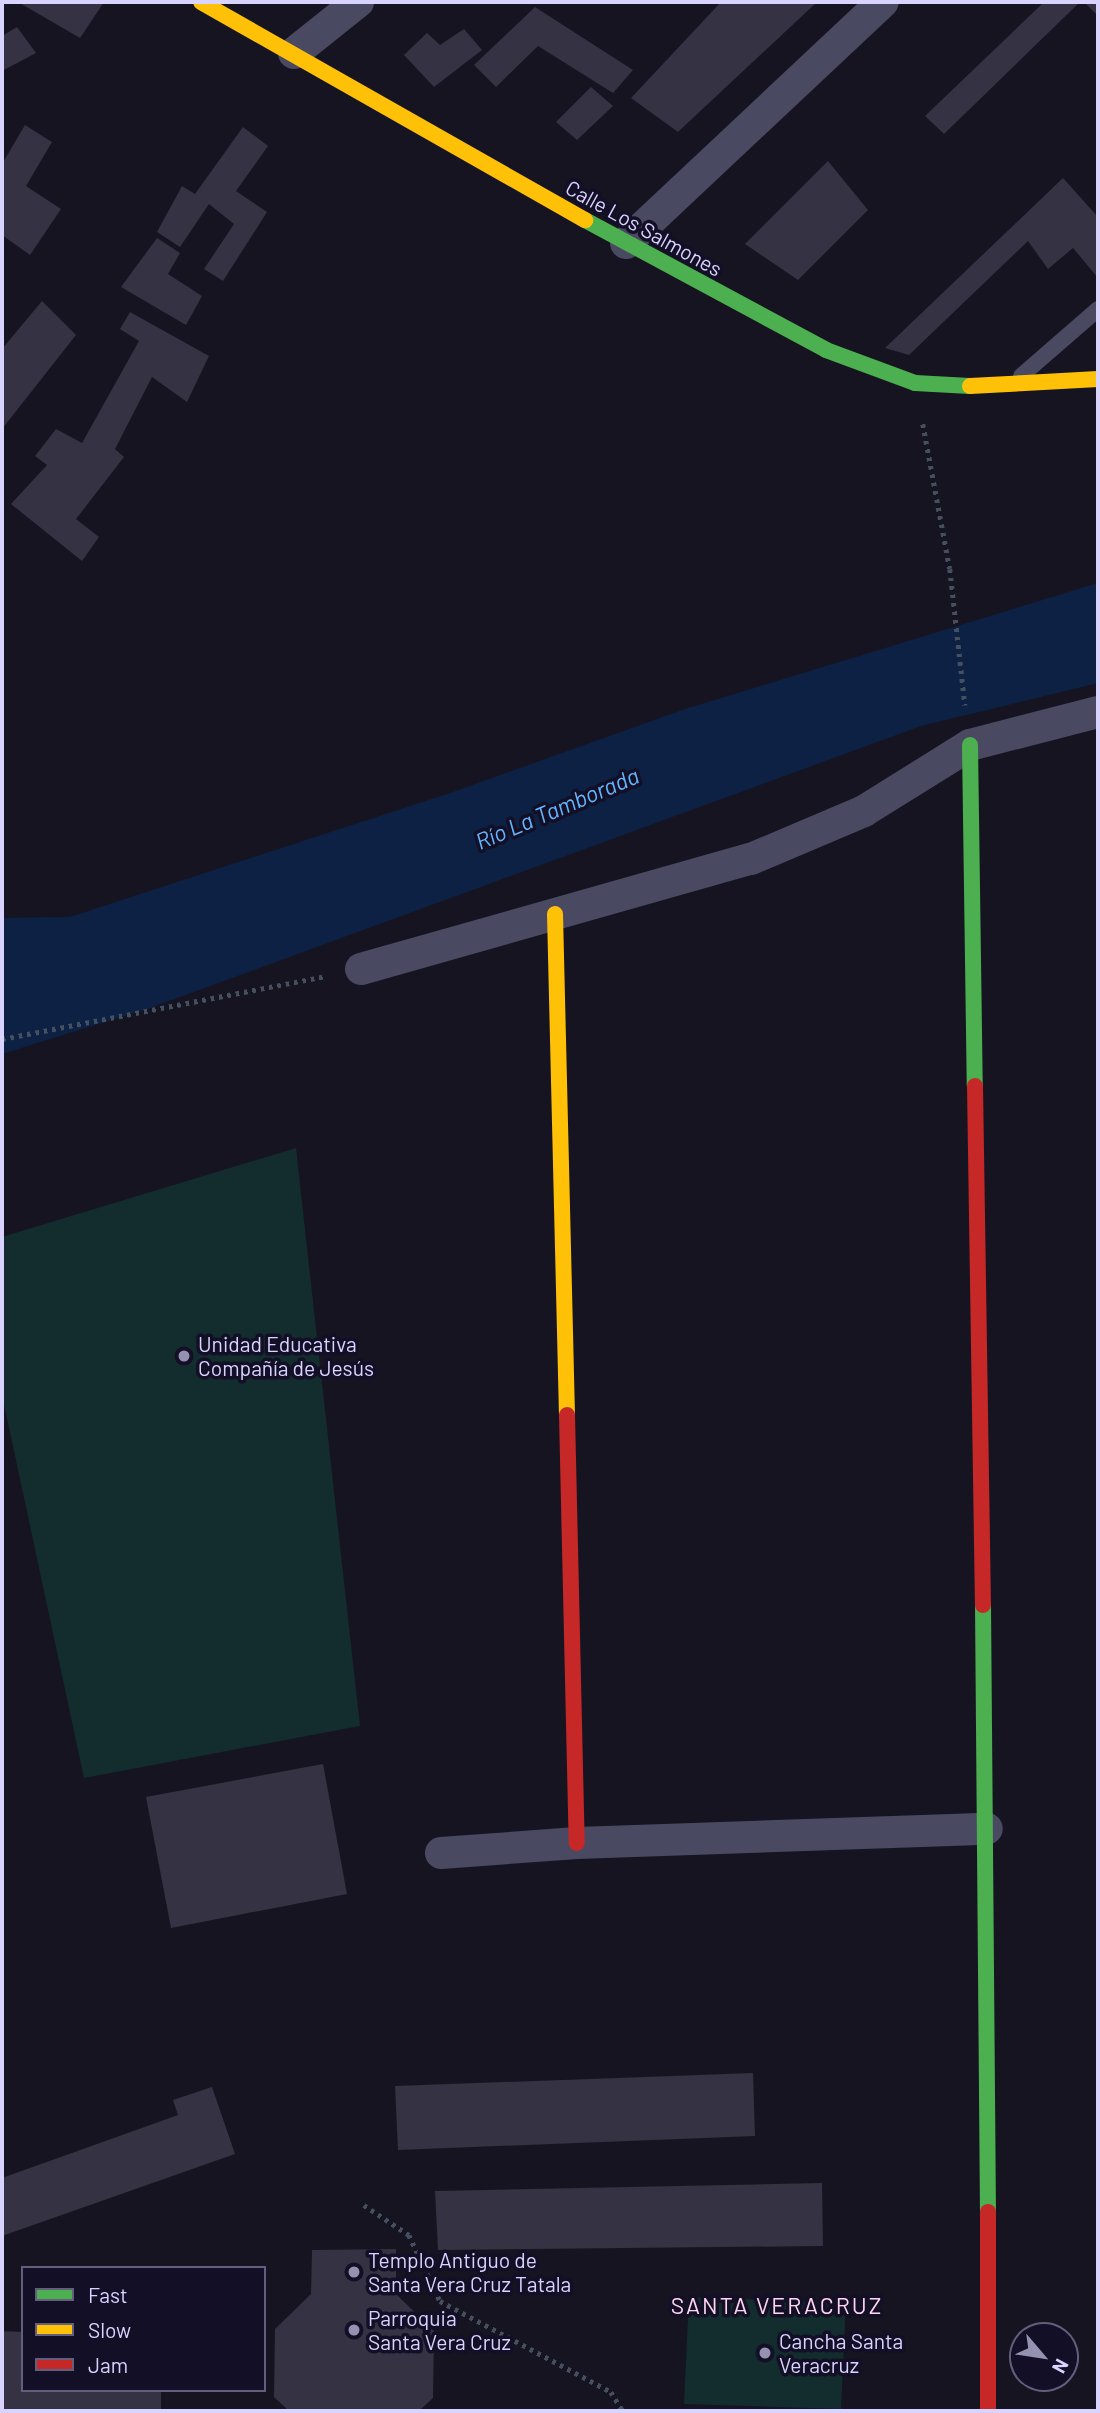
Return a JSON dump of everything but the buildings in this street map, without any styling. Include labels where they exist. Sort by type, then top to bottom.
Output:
[{"type":"street","name":"Calle Los Salmones","points":[[201,2],[626,243],[826,350],[915,383],[1012,384],[1098,379]]},
{"type":"street","points":[[294,53],[358,2]]},
{"type":"street","points":[[626,243],[883,2]]},
{"type":"street","points":[[361,969],[751,859],[864,811],[970,745],[1098,712]]},
{"type":"street","points":[[970,745],[987,1829],[988,2411]]},
{"type":"street","points":[[555,914],[577,1843]]},
{"type":"street","points":[[442,1853],[577,1843],[987,1829]]},
{"type":"lane","points":[[1012,384],[1098,309]]},
{"type":"path","points":[[915,383],[950,569],[970,745]]},
{"type":"path","points":[[2,1039],[361,969]]},
{"type":"path","points":[[364,2205],[409,2235],[440,2301],[611,2392],[623,2411]]},
{"type":"green space","points":[[296,1148],[360,1726],[84,1778],[2,1395],[2,1237]]},
{"type":"green space","name":"Cancha Santa Veracruz","points":[[689,2297],[846,2303],[841,2409],[684,2404]]},
{"type":"water","name":"Río La Tamborada","points":[[1098,583],[1098,683],[921,726],[150,1008],[2,1054],[2,918],[70,917],[450,793],[685,709]]},
{"type":"traffic: fast","points":[[585,220],[826,350],[915,383],[970,386]]},
{"type":"traffic: fast","points":[[970,745],[975,1086]]},
{"type":"traffic: fast","points":[[983,1605],[988,2212]]},
{"type":"traffic: slow","points":[[201,2],[585,220]]},
{"type":"traffic: slow","points":[[970,386],[1098,379]]},
{"type":"traffic: slow","points":[[555,914],[567,1415]]},
{"type":"traffic: jam","points":[[975,1086],[983,1605]]},
{"type":"traffic: jam","points":[[567,1415],[577,1843]]},
{"type":"traffic: jam","points":[[988,2212],[988,2411]]},
{"type":"place","name":"Unidad Educativa Compañía de Jesús","points":[[184,1356]]},
{"type":"place","name":"Templo Antiguo de Santa Vera Cruz Tatala","points":[[354,2272]]},
{"type":"place","name":"Parroquia Santa Vera Cruz","points":[[354,2330]]},
{"type":"place","name":"Cancha Santa Veracruz","points":[[765,2353]]},
{"type":"district","name":"SANTA VERACRUZ","points":[[777,2305]]}]
